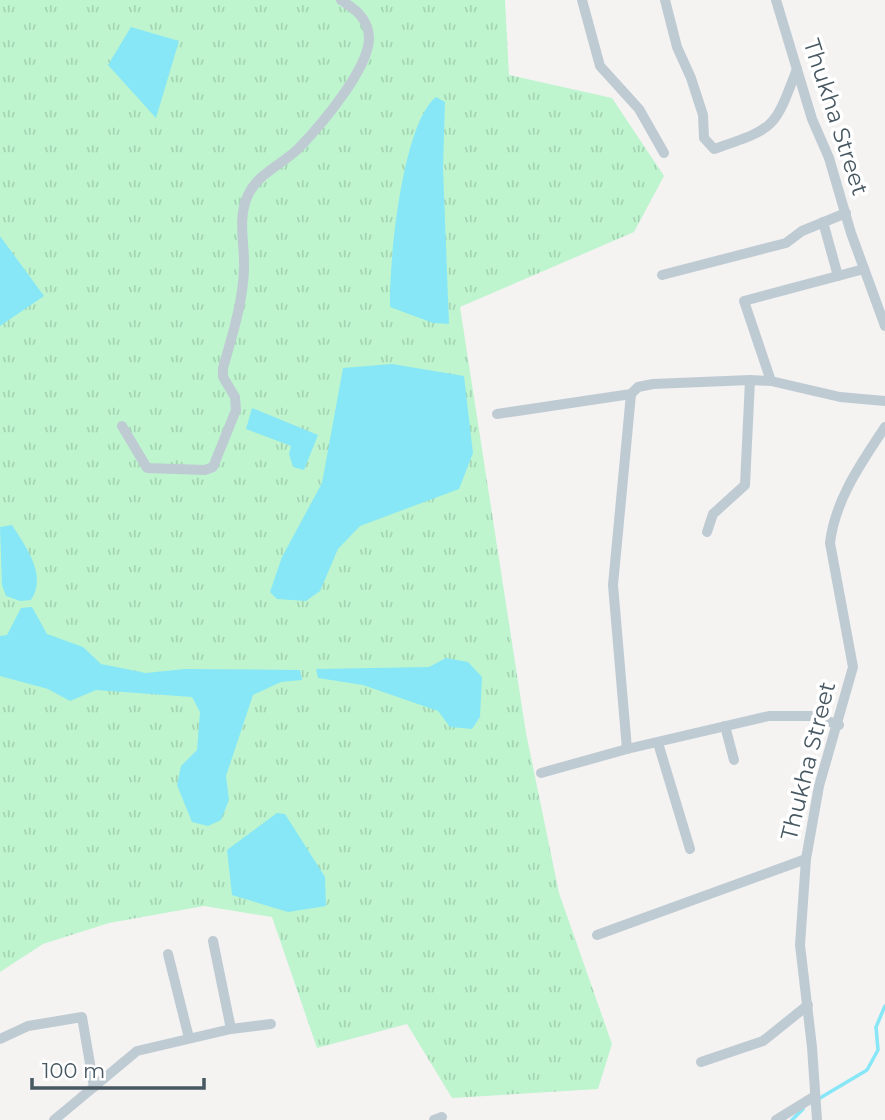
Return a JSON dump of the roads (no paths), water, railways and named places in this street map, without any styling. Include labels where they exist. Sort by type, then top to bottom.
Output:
[{"type":"street","points":[[122,426],[147,468],[205,470],[217,461],[236,410],[235,397],[223,377],[223,368],[237,316],[244,269],[241,230],[248,195],[265,173],[298,149],[351,84],[367,51],[369,38],[363,18],[341,0]]},
{"type":"street","points":[[582,0],[600,66],[639,109],[664,153]]},
{"type":"street","points":[[665,0],[677,47],[703,115],[704,138],[714,149],[762,132],[779,115],[797,69]]},
{"type":"street","name":"Thukha Street","points":[[776,0],[885,326]]},
{"type":"street","points":[[662,275],[786,243],[802,231],[846,214]]},
{"type":"street","points":[[823,222],[838,276]]},
{"type":"street","points":[[771,381],[744,301],[864,269]]},
{"type":"street","points":[[707,532],[713,514],[745,485],[750,380]]},
{"type":"street","points":[[496,414],[631,394],[638,387],[682,381],[771,381],[840,397],[885,401]]},
{"type":"street","points":[[626,749],[613,585],[631,394]]},
{"type":"street","name":"Thukha Street","points":[[817,1120],[808,1005],[800,945],[806,859],[819,786],[839,725],[853,667],[832,559],[832,523],[846,489],[885,427]]},
{"type":"street","points":[[541,773],[626,749],[725,726],[789,715],[813,716],[839,725]]},
{"type":"street","points":[[725,726],[734,760]]},
{"type":"street","points":[[658,743],[690,849]]},
{"type":"street","points":[[597,935],[806,859]]},
{"type":"street","points":[[212,941],[231,1029]]},
{"type":"street","points":[[168,954],[189,1038]]},
{"type":"street","points":[[701,1062],[763,1041],[808,1005]]},
{"type":"street","points":[[0,1039],[28,1026],[82,1017],[94,1087]]},
{"type":"street","points":[[54,1120],[137,1051],[231,1029],[271,1024]]},
{"type":"street","points":[[776,1120],[815,1096]]},
{"type":"water","points":[[131,27],[179,41],[156,118],[108,65]]},
{"type":"water","points":[[436,97],[445,102],[443,168],[449,324],[433,323],[390,307],[395,228],[406,164],[424,112]]},
{"type":"water","points":[[0,236],[44,296],[0,326]]},
{"type":"water","points":[[392,364],[464,376],[473,453],[459,489],[360,526],[338,549],[320,591],[306,601],[277,599],[270,592],[282,557],[322,483],[343,368]]},
{"type":"water","points":[[252,408],[318,435],[304,470],[293,467],[289,454],[291,446],[246,429]]},
{"type":"water","points":[[12,525],[28,551],[36,571],[36,590],[31,600],[20,601],[6,596],[2,585],[0,527]]},
{"type":"water","points":[[32,607],[47,634],[83,647],[101,664],[146,673],[185,669],[300,670],[302,680],[281,682],[253,695],[226,776],[229,800],[221,820],[208,826],[192,822],[177,785],[181,766],[197,750],[200,712],[192,697],[96,690],[70,701],[48,689],[0,676],[0,636],[7,635],[21,608]]},
{"type":"water","points":[[446,658],[468,662],[482,677],[480,717],[472,729],[450,727],[438,711],[363,685],[318,678],[316,669],[429,667]]},
{"type":"water","points":[[277,813],[285,814],[325,877],[326,906],[288,912],[232,895],[227,850]]},
{"type":"waterway","points":[[820,1098],[867,1070],[878,1050],[876,1027],[885,1006]]},
{"type":"waterway","points":[[792,1120],[803,1109]]}]
